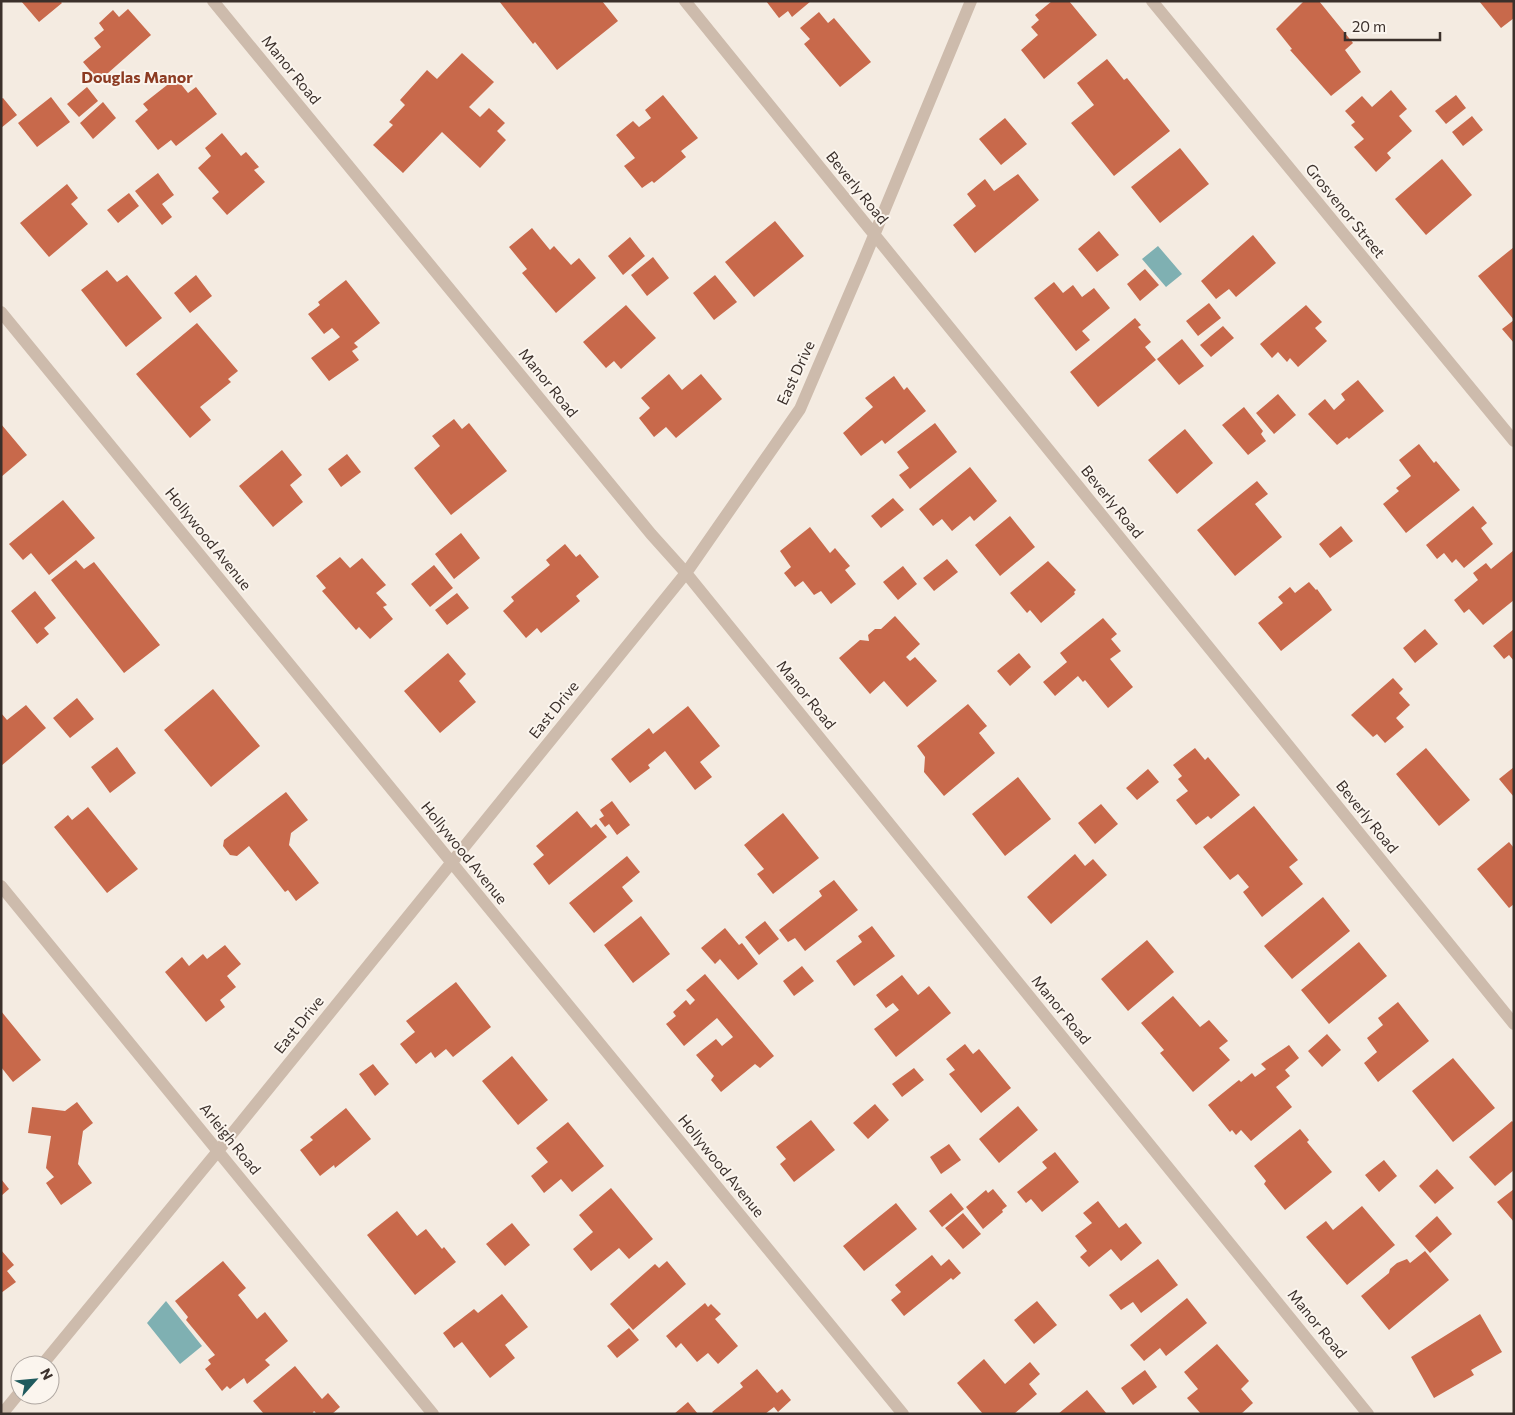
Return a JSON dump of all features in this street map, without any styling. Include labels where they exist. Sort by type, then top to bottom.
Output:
[{"type":"street","name":"Manor Road","points":[[213,1],[651,534],[686,572],[1368,1414]]},
{"type":"street","name":"Beverly Road","points":[[685,1],[1514,1024]]},
{"type":"street","name":"East Drive","points":[[50,1355],[218,1151],[686,572],[800,409],[971,1]]},
{"type":"street","name":"Grosvenor Street","points":[[1152,1],[1514,441]]},
{"type":"street","name":"Hollywood Avenue","points":[[1,312],[450,863],[903,1414]]},
{"type":"street","name":"Arleigh Road","points":[[1,886],[433,1414]]},
{"type":"street","points":[[2,1414],[10,1404]]},
{"type":"water","points":[[1158,246],[1182,274],[1166,287],[1142,259]]},
{"type":"water","points":[[166,1301],[202,1346],[180,1364],[147,1323]]},
{"type":"building","points":[[21,1],[60,1],[62,3],[39,22]]},
{"type":"building","points":[[499,1],[602,1],[618,21],[557,70],[535,42],[533,44]]},
{"type":"building","points":[[766,1],[811,1],[792,17],[788,11],[779,18]]},
{"type":"building","points":[[1052,1],[1069,1],[1097,35],[1044,79],[1021,50],[1038,35],[1031,27],[1039,20],[1035,15]]},
{"type":"building","points":[[1304,1],[1319,1],[1353,43],[1345,50],[1361,72],[1331,96],[1290,50],[1292,49],[1276,29]]},
{"type":"building","points":[[1479,1],[1514,1],[1514,18],[1501,28]]},
{"type":"building","points":[[128,9],[151,35],[99,81],[83,62],[101,47],[94,38],[104,30],[99,23],[113,10],[119,17]]},
{"type":"building","points":[[819,12],[828,23],[834,18],[871,62],[840,87],[804,44],[810,39],[800,28]]},
{"type":"building","points":[[462,53],[494,82],[469,107],[480,117],[489,108],[505,123],[497,131],[506,140],[480,168],[442,132],[403,173],[373,145],[393,125],[389,122],[405,105],[400,100],[427,70],[437,79]]},
{"type":"building","points":[[1107,59],[1124,80],[1127,78],[1170,131],[1114,176],[1071,123],[1094,105],[1077,83]]},
{"type":"building","points":[[176,78],[188,93],[196,87],[217,114],[176,146],[171,140],[158,150],[135,121],[148,110],[143,104]]},
{"type":"building","points":[[87,87],[98,101],[79,117],[67,104]]},
{"type":"building","points":[[1391,90],[1407,109],[1399,116],[1412,131],[1387,153],[1391,158],[1376,172],[1354,147],[1364,139],[1351,125],[1355,122],[1345,111],[1362,96],[1372,107]]},
{"type":"building","points":[[663,95],[698,138],[681,151],[686,157],[654,183],[652,181],[642,188],[624,166],[635,158],[616,135],[633,121],[639,127],[651,118],[645,110]]},
{"type":"building","points":[[1456,95],[1466,108],[1446,124],[1435,111]]},
{"type":"building","points":[[51,97],[70,122],[37,147],[18,123]]},
{"type":"building","points":[[3,98],[17,115],[1,128],[1,99]]},
{"type":"building","points":[[103,102],[116,118],[93,139],[80,123]]},
{"type":"building","points":[[1472,116],[1483,130],[1463,146],[1452,132]]},
{"type":"building","points":[[1005,118],[1027,144],[1001,165],[979,139]]},
{"type":"building","points":[[222,133],[241,156],[246,152],[259,167],[254,170],[265,182],[227,215],[212,198],[219,192],[198,168],[211,156],[205,148]]},
{"type":"building","points":[[1180,148],[1209,184],[1160,223],[1131,187]]},
{"type":"building","points":[[1442,159],[1472,195],[1426,235],[1395,199]]},
{"type":"building","points":[[158,173],[174,195],[162,204],[172,217],[162,225],[135,191]]},
{"type":"building","points":[[1018,174],[1039,200],[975,253],[953,225],[976,206],[967,194],[985,179],[994,191]]},
{"type":"building","points":[[67,184],[78,198],[71,204],[88,224],[49,257],[20,223]]},
{"type":"building","points":[[129,193],[139,206],[118,223],[107,210]]},
{"type":"building","points":[[775,221],[804,256],[754,297],[725,262]]},
{"type":"building","points":[[532,228],[550,250],[554,246],[571,265],[579,258],[596,278],[556,313],[522,273],[527,269],[509,247]]},
{"type":"building","points":[[1099,231],[1119,255],[1097,272],[1078,249]]},
{"type":"building","points":[[1253,235],[1276,263],[1236,297],[1229,289],[1216,299],[1201,281]]},
{"type":"building","points":[[630,237],[645,256],[623,275],[608,256]]},
{"type":"building","points":[[1514,247],[1514,320],[1478,276]]},
{"type":"building","points":[[653,257],[669,278],[647,296],[631,275]]},
{"type":"building","points":[[1145,269],[1159,285],[1140,301],[1127,284]]},
{"type":"building","points":[[107,270],[117,282],[127,275],[162,318],[126,347],[81,290]]},
{"type":"building","points":[[196,275],[212,296],[190,313],[174,293]]},
{"type":"building","points":[[715,275],[737,302],[714,320],[693,293]]},
{"type":"building","points":[[346,280],[380,323],[354,343],[358,347],[352,351],[359,360],[329,381],[311,358],[340,337],[332,328],[324,334],[308,314],[320,305],[318,302]]},
{"type":"building","points":[[1054,282],[1063,293],[1073,285],[1082,297],[1094,288],[1110,308],[1082,331],[1090,340],[1076,351],[1034,298]]},
{"type":"building","points":[[1209,303],[1221,318],[1198,336],[1186,321]]},
{"type":"building","points":[[626,305],[656,338],[621,369],[614,361],[606,368],[583,342]]},
{"type":"building","points":[[1306,305],[1322,322],[1315,328],[1327,341],[1298,367],[1290,358],[1287,362],[1278,352],[1272,358],[1260,344]]},
{"type":"building","points":[[1135,318],[1141,325],[1138,327],[1151,342],[1145,347],[1156,360],[1098,407],[1070,372]]},
{"type":"building","points":[[1514,320],[1514,343],[1502,329]]},
{"type":"building","points":[[197,323],[238,371],[228,379],[231,382],[200,407],[211,420],[190,438],[136,374]]},
{"type":"building","points":[[1223,326],[1234,338],[1211,357],[1200,345]]},
{"type":"building","points":[[1182,339],[1204,366],[1179,385],[1157,359]]},
{"type":"building","points":[[669,374],[682,390],[701,374],[722,399],[676,438],[666,427],[654,437],[639,418],[650,408],[641,398]]},
{"type":"building","points":[[894,376],[904,390],[907,387],[926,411],[885,444],[882,440],[861,456],[843,433],[873,407],[865,398]]},
{"type":"building","points":[[1358,380],[1384,411],[1349,439],[1347,437],[1337,445],[1308,414],[1325,399],[1334,410],[1345,400],[1341,394]]},
{"type":"building","points":[[1278,394],[1296,415],[1274,434],[1256,413]]},
{"type":"building","points":[[1244,407],[1263,431],[1261,434],[1266,441],[1248,455],[1222,425]]},
{"type":"building","points":[[454,419],[462,429],[469,423],[507,471],[451,515],[414,468],[440,446],[432,436]]},
{"type":"building","points":[[935,423],[957,452],[910,489],[899,475],[909,468],[897,452]]},
{"type":"building","points":[[1,424],[27,455],[1,477]]},
{"type":"building","points":[[1185,429],[1213,463],[1177,494],[1148,460]]},
{"type":"building","points":[[1419,444],[1460,490],[1406,533],[1383,504],[1399,491],[1396,488],[1411,476],[1399,460]]},
{"type":"building","points":[[282,450],[302,475],[290,485],[303,502],[273,527],[239,486]]},
{"type":"building","points":[[347,454],[361,472],[341,487],[328,469]]},
{"type":"building","points":[[970,467],[997,501],[974,521],[970,516],[952,531],[942,519],[933,526],[919,509]]},
{"type":"building","points":[[1257,481],[1268,494],[1255,504],[1282,537],[1235,576],[1197,530]]},
{"type":"building","points":[[893,498],[904,510],[881,528],[871,516]]},
{"type":"building","points":[[63,500],[95,538],[49,575],[31,553],[23,560],[9,544]]},
{"type":"building","points":[[1473,506],[1487,523],[1481,528],[1493,544],[1464,568],[1456,559],[1452,563],[1444,553],[1437,559],[1426,545]]},
{"type":"building","points":[[1010,516],[1035,547],[1000,576],[975,545]]},
{"type":"building","points":[[1341,526],[1353,541],[1330,558],[1319,544]]},
{"type":"building","points":[[810,527],[830,553],[835,548],[850,566],[845,570],[856,584],[831,604],[821,591],[814,595],[803,581],[795,587],[784,573],[791,567],[780,551]]},
{"type":"building","points":[[461,533],[480,558],[454,579],[435,554]]},
{"type":"building","points":[[565,544],[576,557],[580,554],[599,577],[576,596],[580,601],[541,633],[537,628],[526,638],[503,611],[514,601],[511,597],[550,565],[546,560]]},
{"type":"building","points":[[1514,550],[1514,600],[1483,625],[1469,609],[1464,613],[1454,600],[1478,580],[1473,573],[1486,563],[1491,569]]},
{"type":"building","points":[[340,557],[350,568],[362,558],[386,585],[376,593],[387,605],[383,607],[393,619],[370,639],[359,627],[356,630],[322,591],[326,588],[316,576]]},
{"type":"building","points":[[947,559],[958,572],[934,591],[923,578]]},
{"type":"building","points":[[76,560],[84,569],[94,562],[160,645],[124,673],[51,580]]},
{"type":"building","points":[[1048,561],[1076,590],[1075,594],[1041,623],[1030,610],[1027,613],[1010,593]]},
{"type":"building","points":[[434,565],[453,588],[430,607],[411,584]]},
{"type":"building","points":[[903,566],[917,584],[898,600],[883,582]]},
{"type":"building","points":[[1309,582],[1317,589],[1332,610],[1281,651],[1258,623],[1283,603],[1278,597],[1290,587],[1295,593]]},
{"type":"building","points":[[35,591],[56,618],[44,628],[49,634],[37,644],[11,611]]},
{"type":"building","points":[[457,593],[469,608],[447,625],[435,610]]},
{"type":"building","points":[[895,616],[920,644],[906,657],[910,661],[915,657],[937,681],[907,707],[884,681],[870,694],[839,658],[860,640],[869,641],[868,635],[875,629],[881,629]]},
{"type":"building","points":[[1103,618],[1117,634],[1111,639],[1121,651],[1110,659],[1133,687],[1108,708],[1085,680],[1083,682],[1078,676],[1055,696],[1043,682],[1067,662],[1060,653]]},
{"type":"building","points":[[1425,629],[1438,644],[1415,663],[1403,648]]},
{"type":"building","points":[[1514,629],[1514,661],[1509,655],[1504,659],[1493,646]]},
{"type":"building","points":[[448,653],[466,674],[459,681],[476,702],[440,733],[404,691]]},
{"type":"building","points":[[1019,653],[1031,667],[1010,686],[997,671]]},
{"type":"building","points":[[1393,678],[1403,689],[1399,693],[1410,705],[1396,718],[1404,727],[1385,743],[1377,734],[1373,737],[1351,715]]},
{"type":"building","points":[[213,689],[260,746],[211,787],[164,730]]},
{"type":"building","points":[[77,698],[94,719],[70,738],[53,718]]},
{"type":"building","points":[[968,704],[987,726],[979,733],[995,753],[944,796],[924,772],[925,757],[917,746]]},
{"type":"building","points":[[26,705],[46,728],[1,766],[1,713],[7,720]]},
{"type":"building","points":[[688,706],[720,746],[700,762],[712,777],[695,790],[665,751],[648,765],[650,768],[630,783],[611,759],[649,728],[653,734]]},
{"type":"building","points":[[117,747],[136,773],[110,793],[91,767]]},
{"type":"building","points":[[1195,748],[1205,760],[1208,757],[1240,795],[1211,819],[1208,816],[1196,825],[1176,800],[1188,791],[1178,779],[1182,776],[1173,765]]},
{"type":"building","points":[[1426,748],[1470,800],[1439,826],[1396,774]]},
{"type":"building","points":[[1514,767],[1514,797],[1499,779]]},
{"type":"building","points":[[1148,769],[1159,782],[1137,800],[1126,788]]},
{"type":"building","points":[[1018,777],[1051,819],[1005,856],[972,814]]},
{"type":"building","points":[[286,792],[308,820],[291,833],[289,845],[319,883],[296,901],[288,890],[285,892],[249,846],[237,856],[230,855],[223,846],[224,840]]},
{"type":"building","points":[[612,801],[630,825],[617,835],[609,824],[605,827],[599,819],[604,816],[600,810]]},
{"type":"building","points":[[1101,804],[1118,824],[1095,844],[1078,823]]},
{"type":"building","points":[[1254,806],[1298,860],[1289,867],[1303,884],[1262,917],[1243,892],[1249,887],[1238,874],[1230,880],[1203,847]]},
{"type":"building","points":[[88,807],[138,869],[107,893],[54,827],[68,815],[72,820]]},
{"type":"building","points":[[577,811],[591,828],[596,824],[607,837],[549,885],[533,864],[544,855],[536,846]]},
{"type":"building","points":[[783,813],[819,858],[773,894],[757,874],[764,869],[744,845]]},
{"type":"building","points":[[1509,842],[1514,848],[1514,904],[1509,908],[1477,869]]},
{"type":"building","points":[[1075,854],[1085,866],[1093,859],[1107,875],[1051,924],[1027,897]]},
{"type":"building","points":[[627,856],[640,872],[622,887],[633,901],[594,933],[569,903]]},
{"type":"building","points":[[834,880],[858,910],[805,951],[795,938],[788,942],[779,930],[822,896],[819,891]]},
{"type":"building","points":[[1323,897],[1350,931],[1292,979],[1264,946]]},
{"type":"building","points":[[641,916],[670,954],[633,983],[604,945]]},
{"type":"building","points":[[765,921],[779,939],[759,955],[745,937]]},
{"type":"building","points":[[872,926],[895,956],[854,986],[836,961],[862,942],[858,936]]},
{"type":"building","points":[[725,928],[739,945],[742,943],[758,964],[738,980],[720,959],[715,964],[701,948]]},
{"type":"building","points":[[1147,940],[1174,972],[1128,1011],[1101,979]]},
{"type":"building","points":[[1359,942],[1387,976],[1329,1024],[1301,990]]},
{"type":"building","points":[[225,945],[241,964],[227,976],[236,987],[220,1000],[225,1007],[206,1022],[165,972],[182,957],[189,966],[203,954],[207,959]]},
{"type":"building","points":[[802,966],[814,981],[794,996],[783,981]]},
{"type":"building","points":[[705,974],[774,1056],[760,1068],[755,1064],[721,1092],[711,1080],[714,1076],[696,1055],[716,1039],[722,1046],[733,1037],[717,1018],[684,1046],[666,1024],[676,1016],[673,1012],[686,1000],[690,1005],[695,1000],[686,990]]},
{"type":"building","points":[[902,975],[918,995],[929,986],[951,1013],[896,1057],[874,1029],[899,1010],[893,1003],[886,1008],[876,995]]},
{"type":"building","points":[[456,982],[491,1027],[453,1057],[446,1049],[435,1058],[431,1052],[416,1064],[400,1044],[415,1032],[406,1021]]},
{"type":"building","points":[[1173,996],[1200,1027],[1209,1020],[1228,1041],[1219,1048],[1230,1060],[1193,1092],[1160,1053],[1164,1050],[1141,1023]]},
{"type":"building","points":[[1398,1002],[1429,1041],[1378,1082],[1364,1063],[1377,1052],[1367,1038],[1383,1025],[1378,1018]]},
{"type":"building","points":[[1,1011],[41,1060],[13,1082],[1,1067]]},
{"type":"building","points":[[1327,1034],[1341,1050],[1322,1067],[1308,1051]]},
{"type":"building","points":[[965,1044],[973,1054],[979,1049],[1011,1088],[981,1113],[949,1074],[955,1070],[946,1059]]},
{"type":"building","points":[[1289,1045],[1299,1058],[1285,1070],[1290,1076],[1276,1087],[1292,1107],[1251,1141],[1241,1130],[1236,1135],[1232,1130],[1230,1132],[1208,1105],[1239,1080],[1241,1082],[1252,1073],[1255,1077],[1266,1069],[1261,1064]]},
{"type":"building","points":[[512,1056],[548,1100],[518,1125],[482,1081]]},
{"type":"building","points":[[1453,1058],[1495,1108],[1453,1142],[1412,1091]]},
{"type":"building","points":[[373,1064],[389,1084],[375,1096],[359,1074]]},
{"type":"building","points":[[914,1068],[924,1080],[902,1097],[892,1084]]},
{"type":"building","points":[[77,1102],[93,1123],[83,1131],[78,1164],[92,1183],[61,1205],[46,1183],[54,1177],[46,1168],[51,1136],[28,1133],[32,1107],[65,1111]]},
{"type":"building","points":[[875,1104],[889,1120],[868,1139],[853,1123]]},
{"type":"building","points":[[1018,1106],[1038,1130],[999,1163],[979,1139]]},
{"type":"building","points":[[346,1108],[371,1139],[335,1168],[334,1165],[320,1176],[300,1150],[313,1140],[310,1137]]},
{"type":"building","points":[[811,1120],[835,1150],[794,1182],[780,1164],[786,1159],[776,1147]]},
{"type":"building","points":[[1512,1121],[1514,1123],[1514,1170],[1495,1186],[1469,1157]]},
{"type":"building","points":[[568,1122],[604,1166],[572,1192],[561,1179],[544,1193],[531,1176],[548,1162],[536,1148]]},
{"type":"building","points":[[1300,1129],[1309,1140],[1307,1142],[1332,1172],[1285,1210],[1264,1184],[1266,1181],[1254,1166]]},
{"type":"building","points":[[949,1144],[961,1160],[941,1174],[930,1157]]},
{"type":"building","points":[[1055,1152],[1079,1182],[1042,1212],[1031,1199],[1026,1203],[1017,1192],[1047,1168],[1042,1162]]},
{"type":"building","points":[[1384,1160],[1397,1176],[1379,1192],[1365,1175]]},
{"type":"building","points":[[1437,1169],[1454,1188],[1435,1204],[1419,1186]]},
{"type":"building","points":[[1,1179],[9,1189],[1,1196]]},
{"type":"building","points":[[611,1188],[653,1239],[629,1259],[619,1248],[591,1271],[573,1249],[593,1232],[579,1215]]},
{"type":"building","points":[[993,1189],[1007,1206],[1002,1210],[1003,1212],[983,1229],[966,1207],[986,1190],[988,1193]]},
{"type":"building","points":[[1514,1189],[1514,1222],[1497,1202]]},
{"type":"building","points":[[951,1193],[964,1209],[942,1227],[929,1211]]},
{"type":"building","points":[[1098,1201],[1119,1228],[1126,1223],[1142,1243],[1121,1261],[1111,1249],[1089,1267],[1080,1257],[1087,1251],[1075,1236],[1092,1223],[1083,1213]]},
{"type":"building","points":[[896,1203],[917,1229],[864,1271],[843,1246]]},
{"type":"building","points":[[1362,1206],[1395,1245],[1347,1285],[1306,1237],[1326,1221],[1333,1230]]},
{"type":"building","points":[[397,1211],[417,1236],[426,1229],[442,1249],[444,1247],[456,1262],[415,1295],[367,1235]]},
{"type":"building","points":[[963,1213],[981,1234],[963,1249],[945,1228]]},
{"type":"building","points":[[1437,1216],[1452,1234],[1430,1253],[1415,1236]]},
{"type":"building","points":[[512,1223],[530,1245],[505,1266],[486,1244]]},
{"type":"building","points":[[1,1250],[14,1265],[7,1271],[16,1282],[1,1293]]},
{"type":"building","points":[[1425,1251],[1449,1280],[1389,1330],[1361,1296],[1389,1273],[1390,1269],[1397,1263],[1407,1259],[1410,1263]]},
{"type":"building","points":[[932,1255],[941,1266],[949,1259],[961,1273],[953,1280],[951,1278],[904,1316],[891,1300],[901,1292],[895,1285]]},
{"type":"building","points":[[1158,1259],[1178,1285],[1141,1313],[1133,1302],[1121,1310],[1109,1295]]},
{"type":"building","points":[[223,1261],[246,1288],[238,1295],[257,1319],[265,1312],[288,1341],[265,1360],[270,1365],[247,1384],[244,1378],[230,1389],[227,1386],[222,1391],[205,1369],[211,1364],[208,1360],[215,1355],[186,1320],[188,1317],[175,1301]]},
{"type":"building","points":[[667,1261],[686,1284],[633,1330],[610,1304],[655,1264],[659,1268]]},
{"type":"building","points":[[502,1294],[528,1327],[505,1345],[515,1358],[490,1378],[462,1342],[454,1348],[443,1333],[474,1309],[478,1313]]},
{"type":"building","points":[[1187,1298],[1207,1323],[1166,1356],[1160,1348],[1144,1361],[1130,1345]]},
{"type":"building","points":[[1037,1301],[1057,1325],[1034,1344],[1014,1320]]},
{"type":"building","points":[[705,1303],[708,1307],[711,1304],[721,1314],[715,1319],[738,1346],[718,1364],[708,1353],[697,1362],[681,1343],[676,1348],[666,1336]]},
{"type":"building","points":[[1480,1314],[1502,1352],[1471,1370],[1474,1375],[1434,1398],[1411,1357]]},
{"type":"building","points":[[629,1328],[639,1340],[617,1358],[607,1346]]},
{"type":"building","points":[[1217,1344],[1249,1381],[1241,1389],[1253,1403],[1241,1414],[1201,1414],[1187,1398],[1198,1389],[1184,1372]]},
{"type":"building","points":[[984,1359],[1005,1384],[1030,1362],[1040,1374],[1029,1384],[1037,1394],[1014,1414],[983,1414],[957,1383]]},
{"type":"building","points":[[295,1366],[322,1399],[328,1393],[340,1407],[332,1414],[317,1414],[314,1411],[312,1414],[264,1414],[253,1401]]},
{"type":"building","points":[[757,1369],[777,1393],[782,1389],[791,1400],[778,1412],[774,1407],[765,1414],[714,1414],[712,1412],[743,1387],[740,1383]]},
{"type":"building","points":[[1145,1370],[1157,1387],[1133,1405],[1121,1388]]},
{"type":"building","points":[[1087,1390],[1107,1414],[1058,1414]]},
{"type":"building","points":[[688,1402],[698,1414],[674,1414]]},
{"type":"district","name":"Douglas Manor","points":[[137,77]]}]
